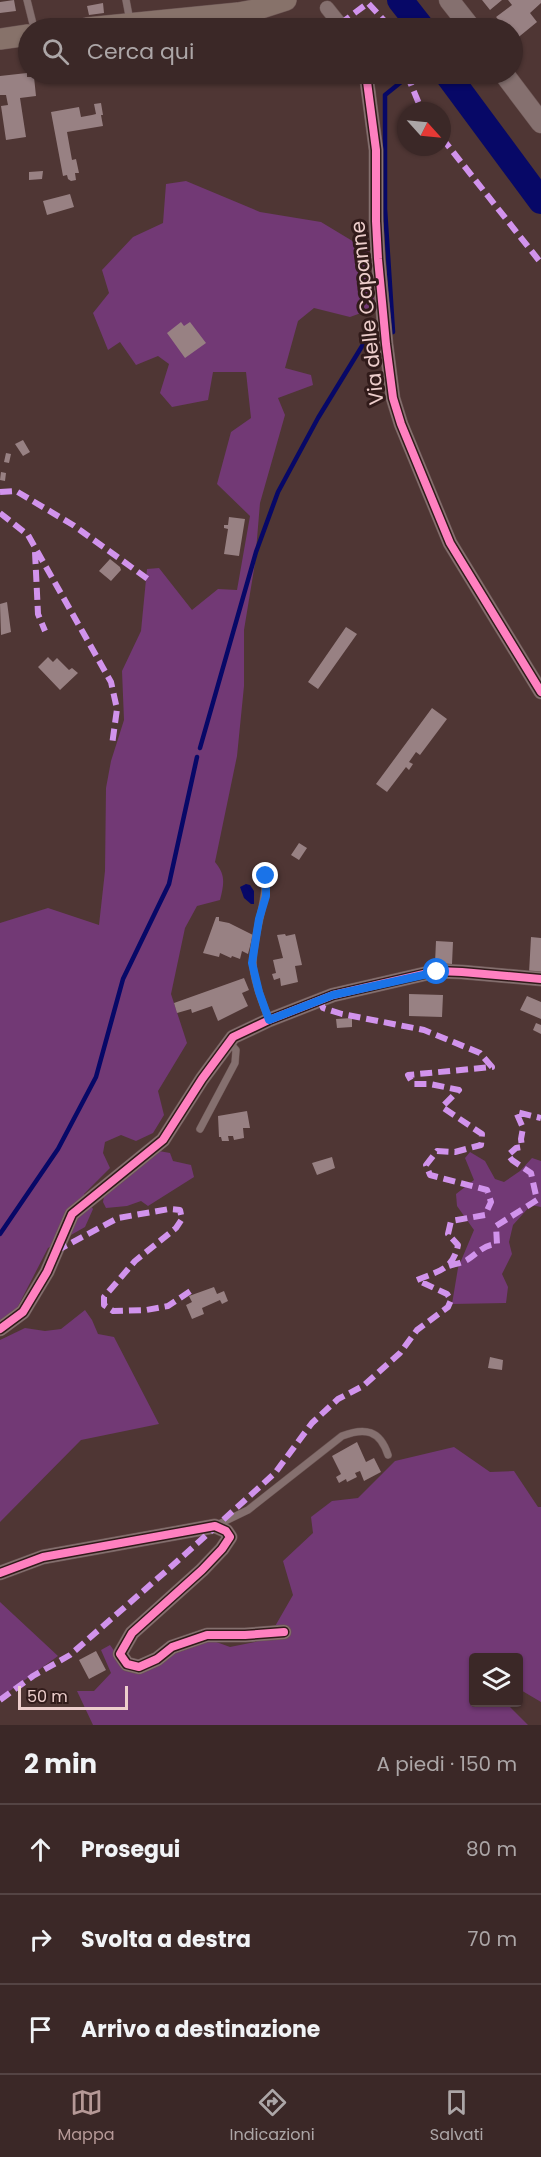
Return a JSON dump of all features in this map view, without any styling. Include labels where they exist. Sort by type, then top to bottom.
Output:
[{"type":"main road","points":[[179,18],[255,10],[286,0]]},
{"type":"main road","points":[[449,0],[463,18]]},
{"type":"main road","points":[[0,39],[18,36]]},
{"type":"main road","points":[[512,84],[541,123]]},
{"type":"street","points":[[324,3],[335,18]]},
{"type":"street","name":"Via delle Capanne","points":[[367,84],[376,150],[376,221],[386,344],[393,398],[401,424],[450,543],[541,692]]},
{"type":"street","points":[[0,1329],[23,1312],[47,1272],[72,1214],[163,1140],[202,1079],[233,1037],[333,995],[437,972],[541,979]]},
{"type":"street","points":[[0,1573],[43,1557],[215,1526],[226,1531],[230,1537],[222,1549],[132,1633],[120,1654],[127,1664],[138,1667],[157,1659],[172,1647],[207,1635],[284,1632]]},
{"type":"lane","points":[[27,0],[32,18]]},
{"type":"lane","points":[[126,0],[130,18]]},
{"type":"lane","points":[[266,876],[266,896],[259,919],[252,963],[269,1020]]},
{"type":"lane","points":[[200,1129],[235,1063],[236,1050],[229,1042]]},
{"type":"lane","points":[[215,1526],[248,1510],[342,1436],[358,1429],[375,1434],[384,1443],[388,1455]]},
{"type":"shaded area","points":[[186,181],[260,212],[321,222],[369,251],[366,287],[375,296],[372,309],[350,317],[314,308],[298,321],[285,368],[311,375],[313,385],[278,398],[285,415],[260,503],[255,563],[244,630],[244,686],[237,756],[215,862],[222,876],[222,889],[220,900],[197,906],[185,928],[171,994],[187,1043],[158,1091],[164,1115],[153,1133],[136,1141],[121,1135],[105,1142],[103,1153],[110,1168],[84,1194],[93,1209],[85,1227],[48,1248],[14,1314],[0,1323],[0,923],[48,908],[99,925],[105,871],[106,788],[111,761],[124,720],[122,671],[141,631],[147,569],[159,568],[192,610],[218,589],[237,590],[250,516],[217,484],[231,432],[251,418],[246,372],[213,372],[208,400],[172,407],[160,393],[169,364],[158,356],[136,365],[120,342],[108,350],[93,313],[109,293],[102,270],[133,237],[163,223],[166,184]]},
{"type":"shaded area","points":[[250,885],[254,891],[254,904],[244,898],[240,887]]},
{"type":"shaded area","points":[[159,1151],[170,1153],[173,1161],[191,1165],[194,1177],[148,1206],[141,1201],[127,1206],[106,1208],[103,1202],[106,1183]]},
{"type":"shaded area","points":[[470,1152],[485,1161],[495,1179],[504,1182],[520,1171],[532,1158],[541,1161],[541,1207],[531,1205],[513,1225],[509,1242],[512,1254],[502,1274],[508,1287],[506,1303],[452,1304],[458,1268],[474,1230],[457,1206],[456,1194],[474,1180],[465,1158]]},
{"type":"shaded area","points":[[85,1310],[98,1334],[114,1337],[159,1424],[81,1440],[0,1522],[0,1340],[25,1328],[45,1331],[61,1329]]},
{"type":"shaded area","points":[[454,1447],[490,1472],[514,1471],[538,1507],[541,1507],[541,1702],[523,1691],[523,1653],[469,1653],[469,1707],[510,1707],[528,1725],[93,1725],[77,1691],[94,1691],[111,1673],[101,1650],[110,1645],[128,1670],[208,1639],[230,1647],[255,1642],[270,1635],[293,1595],[283,1561],[313,1533],[311,1517],[332,1501],[358,1498],[395,1461]]},
{"type":"shaded area","points":[[0,1602],[58,1656],[0,1698]]},
{"type":"building","points":[[14,0],[16,11],[0,13],[0,2]]},
{"type":"building","points":[[482,0],[502,0],[490,10]]},
{"type":"building","points":[[508,0],[541,0],[541,3],[530,13],[537,22],[523,33],[523,18],[496,17],[512,5]]},
{"type":"building","points":[[103,3],[104,13],[89,15],[87,6]]},
{"type":"building","points":[[18,74],[18,84],[35,84],[36,96],[20,98],[26,137],[6,140],[1,106],[8,105],[6,95],[0,95],[0,76]]},
{"type":"building","points":[[101,103],[103,126],[67,132],[72,160],[76,159],[79,173],[75,173],[76,180],[71,181],[67,175],[63,176],[51,112],[79,107],[81,117],[96,114],[94,104]]},
{"type":"building","points":[[43,171],[42,179],[29,180],[29,172]]},
{"type":"building","points":[[70,194],[74,207],[47,215],[43,201]]},
{"type":"building","points":[[181,322],[184,326],[190,322],[206,343],[185,358],[167,333]]},
{"type":"building","points":[[23,440],[30,452],[23,456],[15,444]]},
{"type":"building","points":[[6,453],[11,454],[9,463],[4,462]]},
{"type":"building","points":[[1,472],[6,473],[5,481],[0,480]]},
{"type":"building","points":[[229,517],[245,519],[239,556],[224,554],[228,529],[224,528],[224,525],[228,525]]},
{"type":"building","points":[[110,559],[121,570],[111,581],[99,571]]},
{"type":"building","points":[[7,602],[11,632],[1,635],[0,604]]},
{"type":"building","points":[[346,627],[357,634],[318,689],[308,682]]},
{"type":"building","points":[[48,657],[53,662],[57,658],[69,670],[72,668],[78,673],[60,690],[38,667]]},
{"type":"building","points":[[432,708],[447,719],[420,755],[416,752],[409,762],[413,764],[409,770],[406,767],[387,792],[376,784]]},
{"type":"building","points":[[299,843],[307,848],[299,860],[291,855]]},
{"type":"building","points":[[216,917],[219,917],[219,921],[229,923],[253,935],[248,954],[242,951],[240,959],[220,953],[219,957],[203,953]]},
{"type":"building","points":[[285,934],[286,936],[295,934],[302,965],[295,966],[298,982],[281,986],[280,978],[274,980],[272,974],[276,973],[273,960],[283,958],[277,935]]},
{"type":"building","points":[[531,937],[541,938],[541,974],[529,973]]},
{"type":"building","points":[[436,941],[453,942],[452,964],[435,963]]},
{"type":"building","points":[[244,978],[249,990],[242,993],[248,1006],[218,1021],[212,1006],[192,1013],[191,1009],[177,1013],[174,1003]]},
{"type":"building","points":[[409,994],[443,995],[442,1017],[409,1016]]},
{"type":"building","points":[[527,996],[541,1002],[541,1019],[520,1010]]},
{"type":"building","points":[[352,1018],[352,1027],[337,1028],[336,1019]]},
{"type":"building","points":[[536,1023],[541,1025],[541,1034],[533,1030]]},
{"type":"building","points":[[247,1111],[250,1128],[243,1128],[244,1138],[234,1140],[233,1136],[228,1136],[229,1141],[222,1141],[219,1137],[218,1116]]},
{"type":"building","points":[[332,1157],[335,1168],[317,1175],[312,1163]]},
{"type":"building","points":[[214,1287],[217,1294],[224,1291],[228,1301],[222,1304],[220,1300],[202,1308],[204,1314],[192,1319],[186,1305],[192,1302],[189,1296]]},
{"type":"building","points":[[490,1357],[503,1360],[502,1370],[488,1368]]},
{"type":"building","points":[[357,1442],[366,1462],[374,1458],[381,1472],[364,1481],[360,1471],[355,1473],[357,1477],[339,1483],[336,1477],[341,1474],[332,1456]]},
{"type":"building","points":[[96,1651],[106,1670],[89,1679],[79,1660]]},
{"type":"waterway","points":[[400,0],[414,18]]},
{"type":"waterway","points":[[200,748],[256,552],[278,492],[318,418],[367,338],[393,332],[385,209],[385,95],[399,84]]},
{"type":"waterway","points":[[454,84],[541,201]]},
{"type":"waterway","points":[[0,1234],[58,1149],[96,1077],[123,979],[169,884],[197,757]]},
{"type":"marked path","points":[[348,18],[368,3],[382,18]]},
{"type":"marked path","points":[[411,84],[418,102]]},
{"type":"marked path","points":[[451,149],[541,263]]},
{"type":"marked path","points":[[0,492],[16,491],[73,525],[152,582]]},
{"type":"marked path","points":[[0,513],[28,535],[111,682],[117,709],[112,745]]},
{"type":"marked path","points":[[35,552],[38,614],[45,631]]},
{"type":"marked path","points":[[0,1700],[33,1676],[70,1655],[181,1558],[275,1473],[312,1423],[338,1399],[363,1386],[400,1353],[417,1330],[448,1307],[451,1300],[447,1294],[417,1280],[438,1272],[452,1260],[458,1245],[448,1234],[451,1221],[485,1215],[491,1202],[487,1190],[430,1175],[426,1165],[437,1151],[455,1152],[481,1145],[482,1134],[442,1107],[459,1090],[430,1084],[413,1084],[408,1075],[492,1067],[480,1053],[424,1030],[342,1014],[323,1008],[320,1000]]},
{"type":"marked path","points":[[449,1266],[465,1261],[484,1248],[497,1244],[496,1226],[537,1200],[531,1173],[508,1155],[516,1148],[522,1147],[523,1128],[516,1112],[541,1118]]},
{"type":"marked path","points":[[56,1251],[118,1218],[169,1209],[180,1210],[182,1219],[176,1228],[135,1261],[104,1297],[104,1305],[113,1311],[146,1310],[168,1306],[195,1288]]},
{"type":"cycle path","points":[[367,84],[376,150],[378,259],[393,398],[401,424],[450,543],[541,692]]},
{"type":"cycle path","points":[[0,1329],[23,1312],[47,1272],[72,1214],[163,1140],[202,1079],[233,1037],[333,995],[437,971],[541,979]]},
{"type":"cycle path","points":[[0,1573],[43,1557],[215,1526],[226,1531],[230,1537],[222,1549],[132,1633],[120,1654],[127,1664],[139,1667],[157,1659],[172,1647],[207,1635],[284,1632]]},
{"type":"route","points":[[266,876],[266,896],[256,932],[252,963],[269,1020],[333,995],[437,972]]}]
